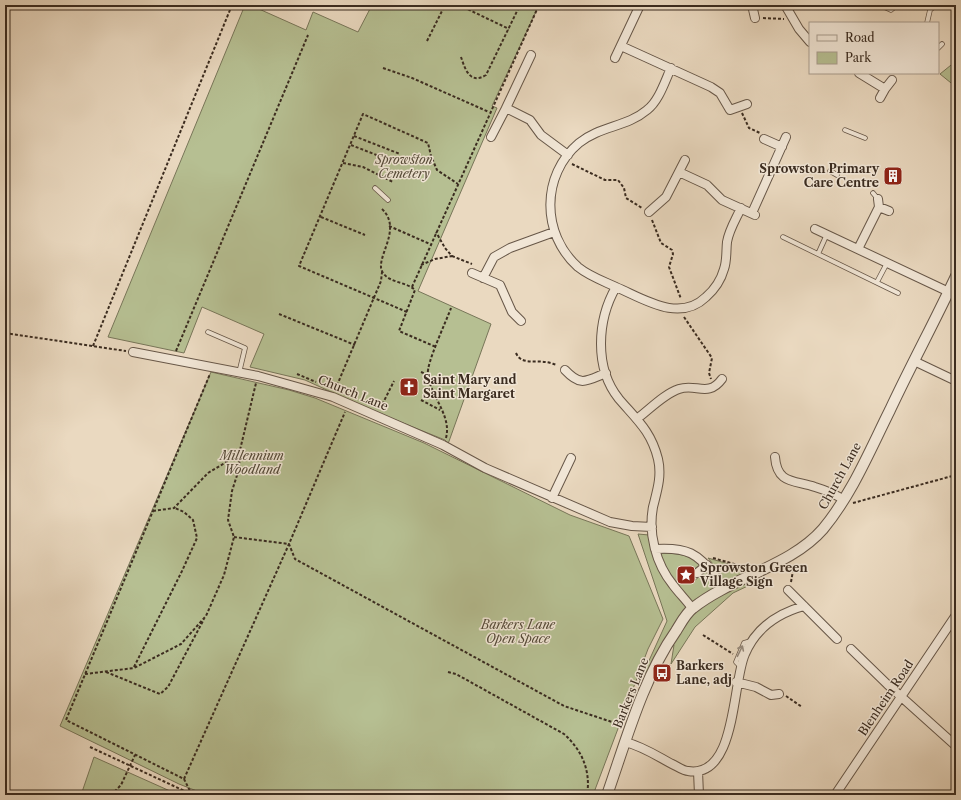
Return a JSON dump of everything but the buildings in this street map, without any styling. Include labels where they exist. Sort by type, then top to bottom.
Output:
[{"type":"street","points":[[615,58],[640,5]]},
{"type":"street","points":[[785,5],[793,20],[809,41]]},
{"type":"street","points":[[755,6],[755,18]]},
{"type":"street","points":[[621,46],[671,68],[720,93],[730,110],[743,106]]},
{"type":"street","points":[[491,137],[531,55]]},
{"type":"street","points":[[671,68],[665,82],[648,109],[621,125],[596,132],[579,144],[568,155],[556,174],[552,188],[550,205],[554,232],[567,255],[579,267],[616,287],[661,307],[683,309],[701,302],[719,281],[724,269],[729,233],[741,208]]},
{"type":"street","points":[[861,74],[885,89]]},
{"type":"street","points":[[880,98],[892,80]]},
{"type":"street","points":[[506,108],[530,120],[542,135],[568,155]]},
{"type":"street","points":[[679,172],[707,185],[722,200],[753,214],[786,137]]},
{"type":"street","points":[[764,139],[782,147]]},
{"type":"street","points":[[649,212],[666,197],[685,160]]},
{"type":"street","points":[[858,249],[877,200],[889,211]]},
{"type":"street","points":[[815,228],[948,292]]},
{"type":"street","points":[[483,278],[494,257],[510,248],[554,232]]},
{"type":"street","points":[[472,272],[500,285],[512,312],[520,321]]},
{"type":"street","name":"Church Lane","points":[[692,608],[751,574],[783,559],[807,544],[822,530],[844,500],[956,276]]},
{"type":"street","points":[[616,287],[607,307],[600,342],[602,357],[606,373],[619,398],[638,418],[649,433],[658,462],[659,477],[653,509],[652,527],[655,549],[659,561],[672,584],[692,608]]},
{"type":"street","name":"Church Lane","points":[[133,352],[258,376],[334,393],[349,404],[443,445],[486,468],[552,498],[610,522],[632,526],[652,527]]},
{"type":"street","points":[[914,361],[956,381]]},
{"type":"street","points":[[565,370],[574,380],[579,382],[585,382],[606,373]]},
{"type":"street","points":[[638,418],[680,389],[713,388],[722,379]]},
{"type":"street","points":[[775,456],[776,467],[786,479],[823,489],[844,500]]},
{"type":"street","points":[[552,498],[571,458]]},
{"type":"street","points":[[655,549],[673,548],[705,562],[717,578]]},
{"type":"street","points":[[697,573],[705,562]]},
{"type":"street","points":[[788,590],[837,639]]},
{"type":"street","points":[[625,742],[641,748],[689,772],[708,768],[716,760],[730,731],[736,682],[745,653],[752,641],[772,620],[787,611],[804,606]]},
{"type":"street","name":"Barkers Lane","points":[[607,795],[625,742],[659,657],[692,608]]},
{"type":"street","name":"Blenheim Road","points":[[835,795],[956,615]]},
{"type":"street","points":[[851,649],[956,746]]},
{"type":"street","points":[[736,682],[756,687],[771,695],[779,694]]},
{"type":"street","points":[[698,771],[698,795]]},
{"type":"lane","points":[[880,5],[891,10],[897,5]]},
{"type":"lane","points":[[927,22],[930,10],[936,5]]},
{"type":"lane","points":[[845,130],[865,138]]},
{"type":"lane","points":[[830,171],[837,175]]},
{"type":"lane","points":[[375,188],[388,200]]},
{"type":"lane","points":[[818,254],[827,234]]},
{"type":"lane","points":[[782,237],[898,293]]},
{"type":"lane","points":[[877,282],[887,263]]},
{"type":"lane","points":[[208,332],[245,348],[239,373]]},
{"type":"lane","points":[[740,666],[736,662],[737,657],[744,643],[752,641]]},
{"type":"path","points":[[93,346],[232,5]]},
{"type":"path","points":[[427,41],[445,5]]},
{"type":"path","points":[[459,5],[508,29]]},
{"type":"path","points":[[461,56],[468,74],[476,78],[484,76],[488,73],[520,5]]},
{"type":"path","points":[[412,287],[489,112],[539,5]]},
{"type":"path","points":[[755,18],[793,20]]},
{"type":"path","points":[[180,362],[176,352],[308,35]]},
{"type":"path","points":[[383,68],[412,78],[489,112]]},
{"type":"path","points":[[743,106],[749,128],[765,136],[764,139]]},
{"type":"path","points":[[407,312],[374,299],[372,295],[299,266],[321,217],[363,114],[428,143],[431,156],[437,170],[458,184]]},
{"type":"path","points":[[354,136],[400,154]]},
{"type":"path","points":[[351,145],[397,162]]},
{"type":"path","points":[[571,163],[605,180],[618,180],[624,188],[626,198],[649,212],[661,243],[672,250],[673,254],[669,267],[683,309],[683,315],[690,328],[712,358],[709,373],[713,388]]},
{"type":"path","points":[[343,164],[363,167],[393,182]]},
{"type":"path","points":[[334,393],[381,282],[382,272],[380,265],[389,240],[389,226],[386,213],[382,210]]},
{"type":"path","points":[[321,217],[365,235]]},
{"type":"path","points":[[389,226],[430,244]]},
{"type":"path","points":[[436,232],[445,248],[452,256],[474,265],[472,272]]},
{"type":"path","points":[[421,265],[435,259],[452,256]]},
{"type":"path","points":[[382,272],[387,277],[412,287],[415,290],[415,295],[398,331],[436,348]]},
{"type":"path","points":[[445,440],[448,427],[428,375],[428,363],[436,348],[451,308]]},
{"type":"path","points":[[279,314],[355,345]]},
{"type":"path","points":[[5,333],[133,352]]},
{"type":"path","points":[[516,353],[522,360],[546,362],[559,366],[565,370]]},
{"type":"path","points":[[192,795],[184,779],[66,720],[213,368]]},
{"type":"path","points":[[421,372],[428,375]]},
{"type":"path","points":[[297,374],[322,385]]},
{"type":"path","points":[[105,672],[160,694],[168,687],[206,616],[224,575],[234,537],[228,520],[232,491],[239,469],[240,450],[258,376]]},
{"type":"path","points":[[375,408],[381,407],[394,381]]},
{"type":"path","points":[[329,387],[334,393]]},
{"type":"path","points":[[334,393],[341,392]]},
{"type":"path","points":[[421,400],[442,410]]},
{"type":"path","points":[[184,779],[289,544],[349,404]]},
{"type":"path","points":[[174,508],[208,473],[228,461],[240,450]]},
{"type":"path","points":[[844,500],[851,504],[956,475]]},
{"type":"path","points":[[134,668],[197,538],[193,520],[184,512],[174,508],[153,511]]},
{"type":"path","points":[[234,537],[289,544]]},
{"type":"path","points":[[289,544],[295,559],[550,699],[564,706],[631,728]]},
{"type":"path","points":[[705,562],[708,557],[748,568],[751,574]]},
{"type":"path","points":[[791,576],[794,565],[798,561]]},
{"type":"path","points":[[85,674],[134,668],[181,644],[206,616]]},
{"type":"path","points":[[702,635],[737,657]]},
{"type":"path","points":[[448,672],[456,674],[564,734],[574,743],[583,758],[588,773],[587,795]]},
{"type":"path","points":[[779,694],[786,696],[802,707]]},
{"type":"path","points":[[90,747],[192,795]]},
{"type":"path","points":[[111,795],[121,785],[135,755]]},
{"type":"green space","name":"Sprowston Cemetery","points":[[245,5],[250,5],[306,30],[313,12],[358,32],[372,5],[539,5],[492,106],[497,108],[418,291],[491,324],[448,444],[445,440],[366,408],[305,380],[250,367],[264,334],[202,307],[184,353],[108,337]]},
{"type":"green space","points":[[956,61],[956,87],[940,74]]},
{"type":"green space","points":[[211,372],[289,390],[315,398],[424,443],[570,515],[629,536],[663,619],[648,649],[593,795],[207,795],[179,784],[60,726]]},
{"type":"green space","points":[[638,534],[649,535],[653,553],[684,555],[700,565],[690,575],[694,581],[706,571],[714,581],[722,575],[708,558],[746,569],[754,583],[733,593],[695,627],[671,664],[674,645],[642,676],[667,621]]},
{"type":"green space","points":[[94,757],[179,795],[81,795]]},
{"type":"place","name":"Sprowston Primary Care Centre","points":[[893,176]]},
{"type":"place","name":"Saint Mary and Saint Margaret","points":[[409,387]]},
{"type":"place","name":"Sprowston Green Village Sign","points":[[686,575]]},
{"type":"place","name":"Barkers Lane, adj","points":[[662,673]]},
{"type":"park label","name":"Millennium Woodland","points":[[252,463]]},
{"type":"park label","name":"Barkers Lane Open Space","points":[[518,632]]}]
